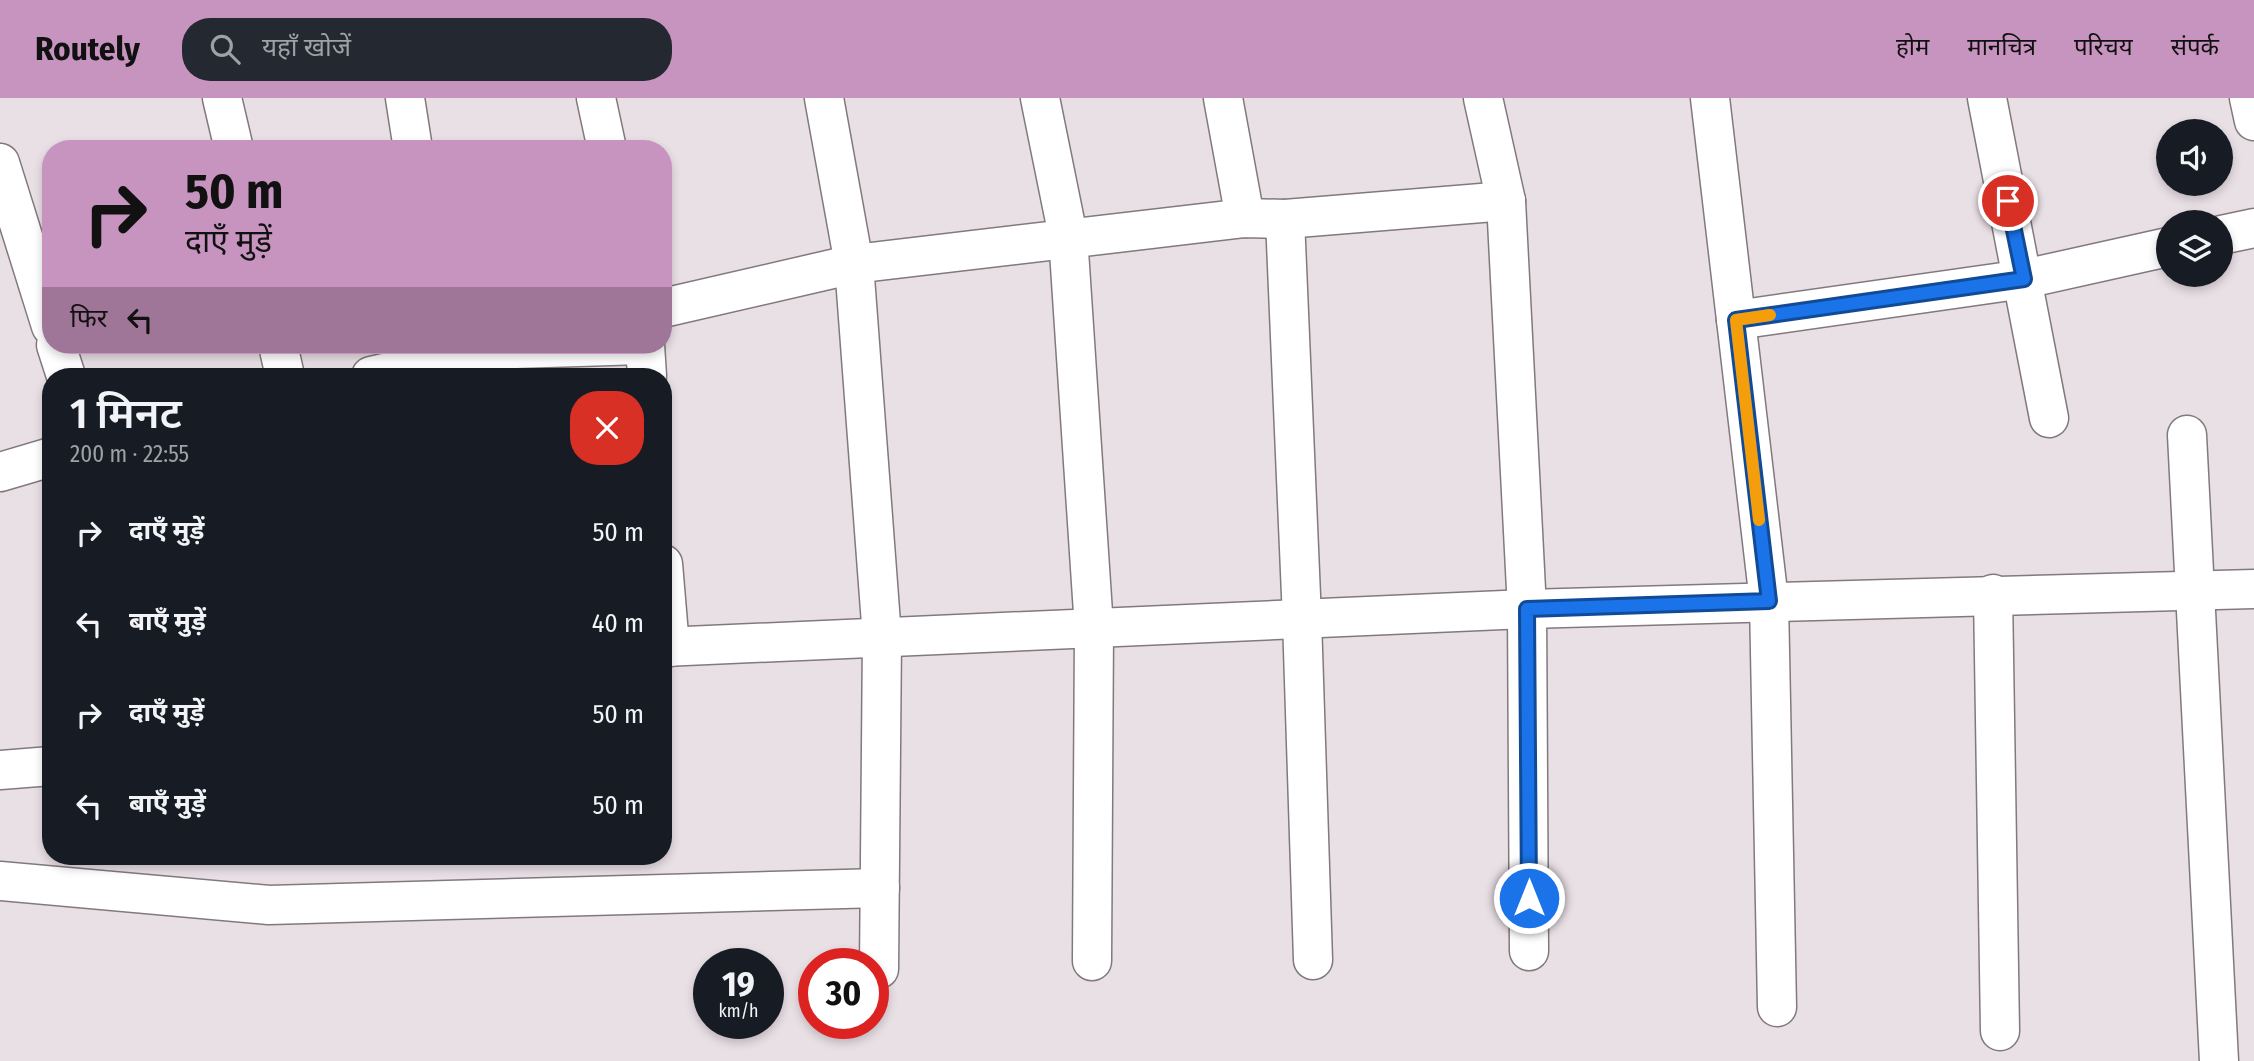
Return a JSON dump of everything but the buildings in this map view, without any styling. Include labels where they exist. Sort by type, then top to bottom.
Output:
[{"type":"street","points":[[222,98],[232,140]]},
{"type":"street","points":[[405,98],[412,140]]},
{"type":"street","points":[[596,98],[605,140]]},
{"type":"street","points":[[824,98],[854,264],[882,637],[879,948]]},
{"type":"street","points":[[1040,98],[1068,236],[1094,628],[1092,961]]},
{"type":"street","points":[[1223,98],[1245,218]]},
{"type":"street","points":[[1483,98],[1506,201],[1527,609],[1529,951]]},
{"type":"street","points":[[1710,98],[1769,601],[1777,1007]]},
{"type":"street","points":[[1987,98],[2049,418]]},
{"type":"street","points":[[2249,98],[2254,121]]},
{"type":"street","points":[[0,163],[42,297]]},
{"type":"street","points":[[672,306],[854,264],[1068,236],[1245,218],[1285,219],[1506,201]]},
{"type":"street","points":[[1285,219],[1313,960]]},
{"type":"street","points":[[2233,232],[2254,228]]},
{"type":"street","points":[[1736,320],[2024,279],[2156,250]]},
{"type":"street","points":[[401,368],[454,354]]},
{"type":"street","points":[[2187,435],[2220,1061]]},
{"type":"street","points":[[0,472],[42,460]]},
{"type":"street","points":[[672,647],[1527,609],[1993,594],[2254,589]]},
{"type":"street","points":[[1993,594],[2000,1031]]},
{"type":"street","points":[[0,770],[42,767]]},
{"type":"street","points":[[0,881],[269,905],[880,888]]},
{"type":"slow traffic","points":[[1759,520],[1736,320],[1770,315]]},
{"type":"route","points":[[1529,898],[1527,609],[1769,601],[1736,320],[2024,279],[2008,201]]}]
